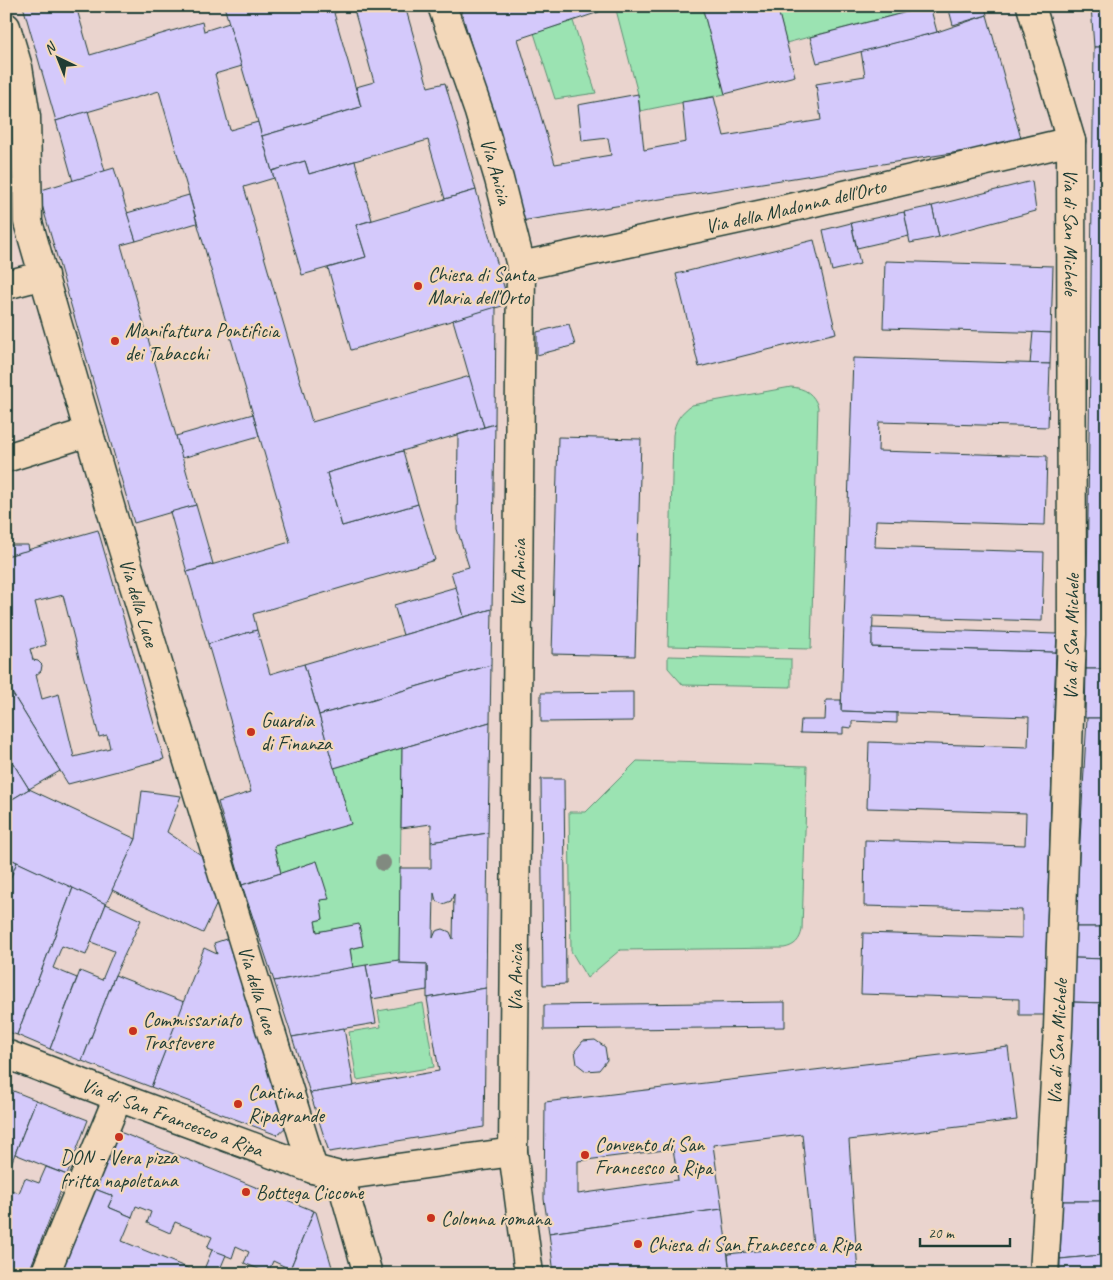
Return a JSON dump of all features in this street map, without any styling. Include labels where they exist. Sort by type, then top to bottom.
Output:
[{"type":"street","name":"Via Anicia","points":[[442,6],[479,112],[499,179],[521,266],[513,1152],[529,1274]]},
{"type":"street","name":"Via di San Michele","points":[[1031,6],[1071,141],[1072,634],[1058,1028],[1044,1274]]},
{"type":"street","name":"Via della Luce","points":[[6,27],[18,68],[26,117],[28,222],[114,520],[313,1169]]},
{"type":"street","name":"Via della Madonna dell'Orto","points":[[521,266],[777,211],[1071,141]]},
{"type":"street","points":[[6,285],[44,275]]},
{"type":"street","points":[[6,458],[89,432]]},
{"type":"street","name":"Via di San Francesco a Ripa","points":[[6,1054],[118,1098],[313,1169],[340,1176]]},
{"type":"street","points":[[45,1274],[118,1098]]},
{"type":"street","points":[[368,1274],[340,1176],[513,1152]]},
{"type":"green space","points":[[615,6],[702,6],[725,94],[640,111],[638,94]]},
{"type":"green space","points":[[777,6],[930,6],[786,43]]},
{"type":"green space","points":[[573,21],[596,93],[555,99],[534,33]]},
{"type":"green space","points":[[791,387],[808,392],[818,407],[811,649],[668,646],[673,435],[677,421],[681,414],[692,405]]},
{"type":"green space","points":[[668,656],[791,659],[791,687],[683,685],[668,668]]},
{"type":"green space","points":[[402,748],[399,960],[353,968],[350,949],[363,946],[359,925],[317,932],[315,921],[323,919],[320,900],[328,899],[317,861],[281,873],[274,846],[350,824],[334,768]]},
{"type":"green space","points":[[637,761],[807,766],[802,930],[800,937],[794,944],[784,948],[620,950],[587,978],[571,951],[569,812],[586,812]]},
{"type":"green space","points":[[423,1003],[434,1067],[357,1080],[349,1032],[381,1027],[378,1011]]},
{"type":"building","points":[[23,6],[76,6],[90,55],[202,22],[204,31],[229,23],[242,66],[215,74],[230,130],[258,122],[274,178],[244,187],[312,422],[470,376],[484,427],[327,473],[342,526],[418,504],[435,560],[253,614],[257,630],[208,644],[187,572],[290,542],[159,91],[56,121]]},
{"type":"building","points":[[224,6],[353,6],[334,13],[361,107],[262,136]]},
{"type":"building","points":[[353,6],[405,6],[428,87],[445,83],[476,190],[445,199],[428,140],[309,174],[305,161],[272,171],[262,136],[361,107],[356,87],[374,82]]},
{"type":"building","points":[[460,6],[597,6],[599,12],[518,39],[555,164],[611,155],[608,138],[582,141],[578,105],[638,94],[644,150],[686,142],[682,102],[714,97],[724,136],[821,120],[816,84],[865,76],[861,51],[937,32],[987,15],[1022,142],[521,221]]},
{"type":"building","points":[[702,6],[777,6],[795,76],[725,94]]},
{"type":"building","points":[[930,6],[937,32],[817,63],[810,37]]},
{"type":"building","points":[[948,6],[985,6],[987,15],[953,25]]},
{"type":"building","points":[[1091,6],[1107,6],[1107,47],[1094,47]]},
{"type":"building","points":[[1094,47],[1107,47],[1107,669],[1086,669]]},
{"type":"building","points":[[6,74],[18,156],[13,186],[6,188]]},
{"type":"building","points":[[88,111],[105,171],[73,181],[56,121]]},
{"type":"building","points":[[305,161],[309,174],[355,161],[372,220],[356,225],[366,257],[302,275],[272,171]]},
{"type":"building","name":"Manifattura Pontificia dei Tabacchi","points":[[114,168],[136,241],[121,245],[196,505],[134,523],[38,191]]},
{"type":"building","points":[[1032,181],[1036,211],[939,237],[932,206]]},
{"type":"building","name":"Chiesa di Santa Maria dell'Orto","points":[[476,190],[509,304],[351,350],[328,268],[366,257],[356,225]]},
{"type":"building","points":[[189,195],[197,223],[136,241],[127,213]]},
{"type":"building","points":[[932,206],[939,237],[910,243],[904,212]]},
{"type":"building","points":[[904,212],[909,236],[857,248],[851,223]]},
{"type":"building","points":[[851,223],[860,264],[832,271],[823,230]]},
{"type":"building","points":[[814,240],[836,333],[699,367],[676,274]]},
{"type":"building","points":[[885,261],[1053,266],[1051,333],[883,328]]},
{"type":"building","points":[[496,307],[495,424],[484,427],[453,320]]},
{"type":"building","points":[[569,324],[575,345],[537,355],[537,332]]},
{"type":"building","points":[[1033,332],[1051,333],[1050,364],[1030,364]]},
{"type":"building","points":[[853,358],[1050,364],[1048,427],[879,422],[878,451],[1047,456],[1045,525],[876,520],[875,547],[1044,552],[1042,621],[873,616],[872,647],[1056,652],[1044,1015],[1019,1015],[1019,999],[861,994],[863,933],[1022,938],[1022,910],[864,906],[865,840],[1025,845],[1026,813],[867,808],[869,742],[1028,747],[1029,717],[841,711]]},
{"type":"building","points":[[253,414],[259,436],[182,458],[176,436]]},
{"type":"building","points":[[495,424],[492,609],[464,617],[451,572],[469,567],[457,529],[458,435]]},
{"type":"building","points":[[558,437],[641,439],[635,656],[552,654]]},
{"type":"building","points":[[403,451],[418,504],[342,526],[327,473]]},
{"type":"building","points":[[196,505],[213,564],[187,572],[170,512]]},
{"type":"building","points":[[98,530],[164,759],[68,784],[6,683],[6,556]],"holes":[[[63,595],[99,737],[107,735],[110,748],[74,757],[59,694],[42,699],[36,675],[41,671],[42,665],[38,661],[33,660],[30,649],[46,645],[35,602]]]},
{"type":"building","points":[[6,545],[28,545],[29,550],[6,556]]},
{"type":"building","points":[[456,587],[464,617],[403,635],[394,605]]},
{"type":"building","points":[[492,609],[491,665],[319,715],[304,664]]},
{"type":"building","points":[[872,628],[1057,634],[1056,652],[872,647]]},
{"type":"building","points":[[257,630],[270,674],[304,664],[351,824],[274,846],[281,873],[242,885],[218,802],[251,792],[208,644]]},
{"type":"building","points":[[491,665],[490,722],[334,768],[319,715]]},
{"type":"building","points":[[1086,669],[1107,669],[1107,718],[1085,718]]},
{"type":"building","points":[[6,683],[60,771],[29,789],[6,752]]},
{"type":"building","points":[[633,692],[633,721],[541,722],[541,693]]},
{"type":"building","points":[[826,700],[841,700],[841,711],[897,713],[897,723],[852,721],[852,728],[843,727],[843,734],[800,733],[801,720],[825,720]]},
{"type":"building","points":[[1087,718],[1107,718],[1107,927],[1075,927]]},
{"type":"building","points":[[490,722],[488,833],[431,842],[431,824],[401,828],[402,748]]},
{"type":"building","points":[[6,752],[29,789],[6,803]]},
{"type":"building","points":[[541,779],[564,779],[566,984],[543,985]]},
{"type":"building","points":[[29,789],[136,839],[106,904],[6,857],[6,803]]},
{"type":"building","points":[[142,791],[181,796],[167,832],[204,857],[218,901],[203,933],[112,890],[136,839]]},
{"type":"building","points":[[488,833],[486,988],[427,998],[427,964],[399,963],[400,868],[431,868],[431,842]],"holes":[[[434,893],[436,901],[443,904],[451,901],[454,894],[453,939],[450,932],[443,929],[436,931],[433,938]]]},
{"type":"building","points":[[6,857],[17,862],[6,889]]},
{"type":"building","points":[[317,861],[329,899],[320,900],[323,919],[315,921],[317,932],[359,924],[363,946],[350,949],[353,968],[274,981],[242,885]]},
{"type":"building","points":[[17,862],[73,888],[17,1035],[6,1031],[6,889]]},
{"type":"building","points":[[73,888],[106,904],[86,955],[62,946],[53,968],[77,978],[50,1049],[17,1035]]},
{"type":"building","points":[[106,904],[141,920],[115,975],[82,1061],[50,1049],[80,971],[102,980],[114,951],[91,942]]},
{"type":"building","points":[[1075,927],[1107,927],[1107,959],[1074,958]]},
{"type":"building","points":[[229,938],[287,1126],[277,1135],[151,1087],[204,948],[217,954],[214,943]]},
{"type":"building","points":[[1074,958],[1107,959],[1107,1003],[1071,1002]]},
{"type":"building","points":[[399,960],[399,963],[427,964],[427,990],[372,999],[366,965]]},
{"type":"building","points":[[366,965],[376,1023],[292,1037],[274,981]]},
{"type":"building","name":"Commissariato Trastevere","points":[[115,975],[184,1002],[151,1087],[82,1061]]},
{"type":"building","points":[[486,988],[484,1127],[329,1152],[310,1093],[439,1071],[427,998]]},
{"type":"building","points":[[785,1002],[785,1027],[544,1030],[544,1005]]},
{"type":"building","points":[[1071,1002],[1107,1003],[1107,1201],[1062,1201]]},
{"type":"building","points":[[344,1028],[354,1086],[310,1093],[292,1037]]},
{"type":"building","points":[[595,1040],[605,1047],[607,1060],[599,1070],[586,1071],[577,1064],[575,1051],[583,1041]]},
{"type":"building","name":"Convento di San Francesco a Ripa","points":[[1008,1047],[1017,1120],[849,1140],[858,1274],[730,1274],[728,1254],[813,1245],[802,1134],[713,1145],[722,1209],[549,1233],[544,1199],[545,1102]],"holes":[[[673,1149],[678,1180],[578,1194],[578,1161]]]},
{"type":"building","points":[[6,1088],[36,1100],[11,1164],[6,1162]]},
{"type":"building","points":[[36,1100],[88,1120],[67,1175],[15,1154]]},
{"type":"building","points":[[115,1130],[314,1211],[290,1269],[273,1261],[268,1273],[244,1263],[249,1252],[236,1246],[232,1258],[207,1248],[212,1237],[175,1222],[170,1233],[147,1223],[151,1212],[136,1206],[132,1217],[108,1207],[113,1196],[92,1188]]},
{"type":"building","points":[[46,1167],[67,1175],[28,1274],[6,1274],[6,1188],[19,1193],[25,1178],[39,1183]]},
{"type":"building","points":[[92,1188],[113,1196],[108,1207],[132,1217],[122,1241],[202,1274],[84,1274],[59,1264]]},
{"type":"building","points":[[1062,1201],[1103,1201],[1102,1255],[1060,1259]]},
{"type":"building","name":"Chiesa di San Francesco a Ripa","points":[[722,1209],[730,1274],[554,1274],[549,1233]]},
{"type":"building","points":[[314,1211],[316,1212],[334,1274],[288,1274]]},
{"type":"building","points":[[212,1250],[226,1255],[218,1274],[202,1274]]},
{"type":"building","points":[[1107,1256],[1107,1274],[1060,1274],[1060,1259]]},
{"type":"place","name":"Chiesa di Santa Maria dell'Orto","points":[[418,286]]},
{"type":"place","name":"Manifattura Pontificia dei Tabacchi","points":[[115,341]]},
{"type":"place","name":"Guardia di Finanza","points":[[251,732]]},
{"type":"place","name":"Commissariato Trastevere","points":[[133,1031]]},
{"type":"place","name":"Cantina Ripagrande","points":[[238,1104]]},
{"type":"place","name":"DON - Vera pizza fritta napoletana","points":[[119,1137]]},
{"type":"place","name":"Convento di San Francesco a Ripa","points":[[585,1155]]},
{"type":"place","name":"Bottega Ciccone","points":[[246,1192]]},
{"type":"place","name":"Colonna romana","points":[[431,1218]]},
{"type":"place","name":"Chiesa di San Francesco a Ripa","points":[[638,1244]]}]
